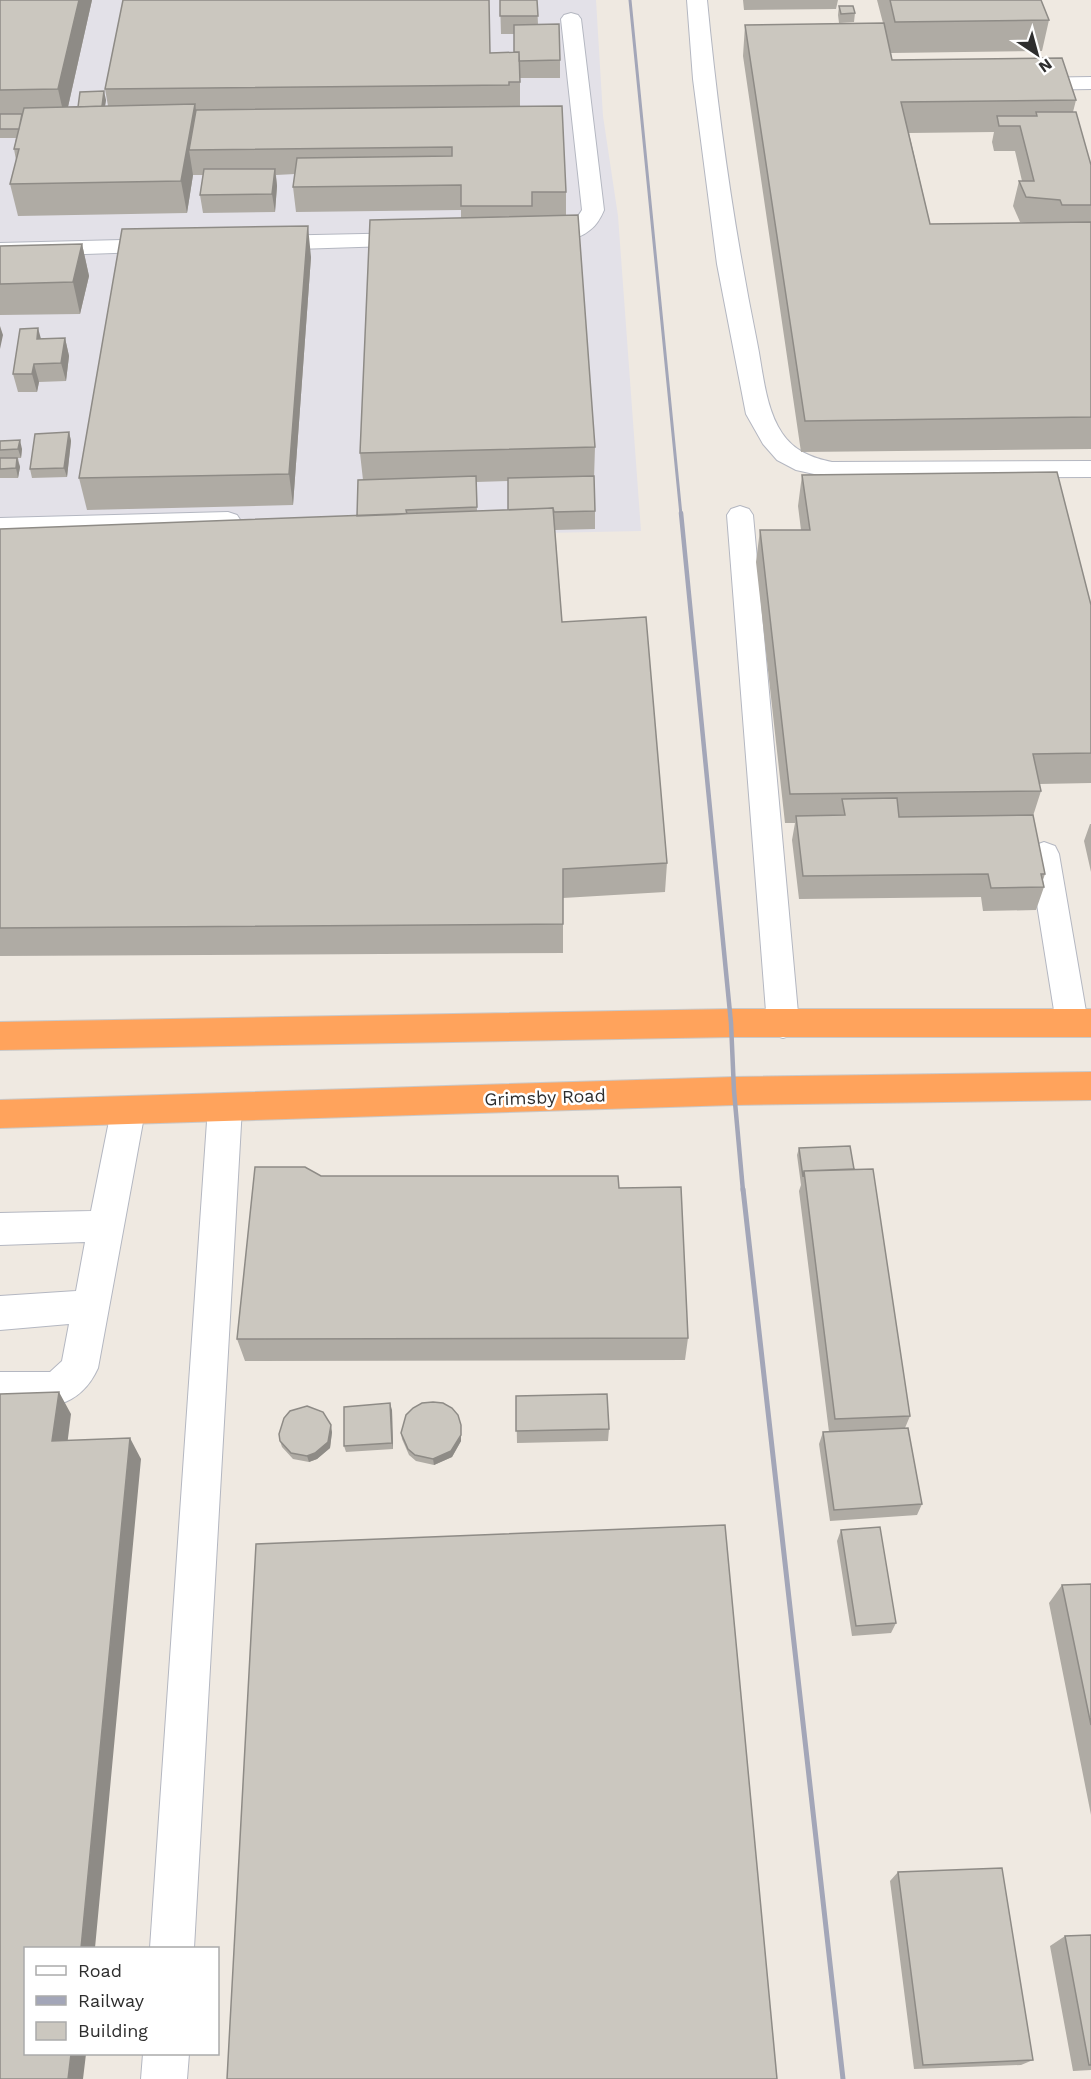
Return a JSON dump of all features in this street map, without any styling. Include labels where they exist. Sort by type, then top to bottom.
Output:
[{"type":"highway","points":[[0,1036],[783,1024],[1081,1023]]},
{"type":"highway","name":"Grimsby Road","points":[[0,1114],[734,1091],[1091,1086]]},
{"type":"lane","points":[[697,0],[704,79],[729,264],[759,414],[769,435],[787,455],[812,466],[832,470],[1091,469]]},
{"type":"lane","points":[[512,237],[568,233],[589,220],[593,210],[571,19]]},
{"type":"lane","points":[[1002,84],[1091,83]]},
{"type":"lane","points":[[250,244],[428,239]]},
{"type":"lane","points":[[0,250],[190,245]]},
{"type":"lane","points":[[740,515],[783,1024]]},
{"type":"lane","points":[[0,527],[249,521]]},
{"type":"lane","points":[[1044,854],[1081,1023]]},
{"type":"lane","points":[[172,1947],[225,1107]]},
{"type":"lane","points":[[0,1390],[60,1388],[72,1379],[79,1368],[128,1111]]},
{"type":"lane","points":[[0,1229],[106,1226]]},
{"type":"lane","points":[[0,1313],[91,1306]]},
{"type":"lane","points":[[164,2079],[166,2055]]},
{"type":"shaded area","points":[[0,0],[596,0],[603,116],[618,216],[641,531],[0,544]]},
{"type":"building","points":[[0,0],[79,0],[58,89],[0,90]]},
{"type":"building","points":[[123,0],[489,0],[490,53],[519,52],[520,82],[509,82],[509,85],[105,89]]},
{"type":"building","points":[[500,0],[537,0],[538,16],[500,16]]},
{"type":"building","points":[[890,0],[1041,0],[1049,20],[895,22]]},
{"type":"building","points":[[839,6],[853,6],[855,13],[841,14]]},
{"type":"building","points":[[884,23],[892,60],[1062,58],[1076,100],[901,102],[930,224],[1091,222],[1091,417],[805,421],[745,25]]},
{"type":"building","points":[[559,24],[560,60],[519,61],[519,52],[514,52],[514,25]]},
{"type":"building","points":[[104,91],[102,106],[78,107],[80,92]]},
{"type":"building","points":[[195,104],[181,181],[10,184],[19,149],[14,149],[24,108]]},
{"type":"building","points":[[562,106],[566,192],[532,192],[532,206],[461,206],[461,185],[293,187],[297,158],[452,156],[452,147],[189,150],[196,110]]},
{"type":"building","points":[[1036,112],[1076,112],[1091,165],[1091,205],[1062,205],[1060,200],[1026,197],[1019,181],[1034,181],[1020,126],[999,126],[997,116],[1037,116]]},
{"type":"building","points":[[0,114],[22,114],[19,129],[0,129]]},
{"type":"building","points":[[204,169],[275,169],[272,194],[200,195]]},
{"type":"building","points":[[578,215],[595,447],[360,453],[370,220]]},
{"type":"building","points":[[308,226],[289,474],[79,478],[122,229]]},
{"type":"building","points":[[82,244],[73,282],[0,284],[0,246]]},
{"type":"building","points":[[38,328],[37,339],[65,338],[61,363],[34,364],[32,374],[13,374],[20,329]]},
{"type":"building","points":[[69,432],[64,468],[30,469],[35,434]]},
{"type":"building","points":[[20,440],[18,449],[0,450],[0,441]]},
{"type":"building","points":[[0,458],[17,458],[16,468],[0,469]]},
{"type":"building","points":[[1057,472],[1091,605],[1091,753],[1033,754],[1041,791],[790,794],[760,530],[810,530],[802,475]]},
{"type":"building","points":[[476,476],[477,507],[406,510],[407,514],[357,516],[358,480]]},
{"type":"building","points":[[594,476],[595,511],[554,512],[553,508],[508,510],[508,478]]},
{"type":"building","points":[[553,508],[562,622],[646,617],[667,863],[563,869],[563,924],[0,928],[0,529]]},
{"type":"building","points":[[897,798],[899,817],[1033,815],[1045,874],[1041,874],[1044,887],[991,888],[988,874],[803,876],[796,816],[845,815],[842,799]]},
{"type":"building","points":[[850,1146],[854,1169],[804,1171],[803,1177],[799,1148]]},
{"type":"building","points":[[255,1167],[305,1167],[321,1176],[618,1176],[619,1188],[681,1187],[688,1338],[237,1339]]},
{"type":"building","points":[[873,1169],[910,1416],[835,1419],[804,1171]]},
{"type":"building","points":[[59,1392],[52,1441],[130,1438],[81,1947],[24,1947],[24,2055],[71,2055],[68,2079],[0,2079],[0,1394]]},
{"type":"building","points":[[607,1394],[609,1429],[516,1431],[516,1396]]},
{"type":"building","points":[[390,1403],[392,1443],[344,1446],[344,1407]]},
{"type":"building","points":[[422,1403],[443,1403],[458,1415],[461,1435],[451,1451],[433,1459],[415,1455],[408,1449],[401,1433],[406,1415],[413,1408]]},
{"type":"building","points":[[307,1406],[323,1412],[331,1425],[328,1442],[315,1453],[307,1456],[291,1453],[280,1441],[279,1434],[284,1418],[290,1411]]},
{"type":"building","points":[[908,1428],[922,1504],[834,1510],[823,1432]]},
{"type":"building","points":[[725,1525],[777,2079],[227,2079],[256,1544]]},
{"type":"building","points":[[880,1527],[896,1623],[856,1626],[841,1530]]},
{"type":"building","points":[[1091,1584],[1091,1725],[1062,1585]]},
{"type":"building","points":[[1002,1868],[1033,2060],[923,2065],[898,1872]]},
{"type":"building","points":[[1091,1935],[1091,2065],[1089,2065],[1065,1936]]},
{"type":"railway","points":[[630,0],[681,515]]},
{"type":"railway","points":[[681,513],[731,1023],[734,1091],[743,1191]]},
{"type":"railway","points":[[743,1189],[843,2079]]}]
